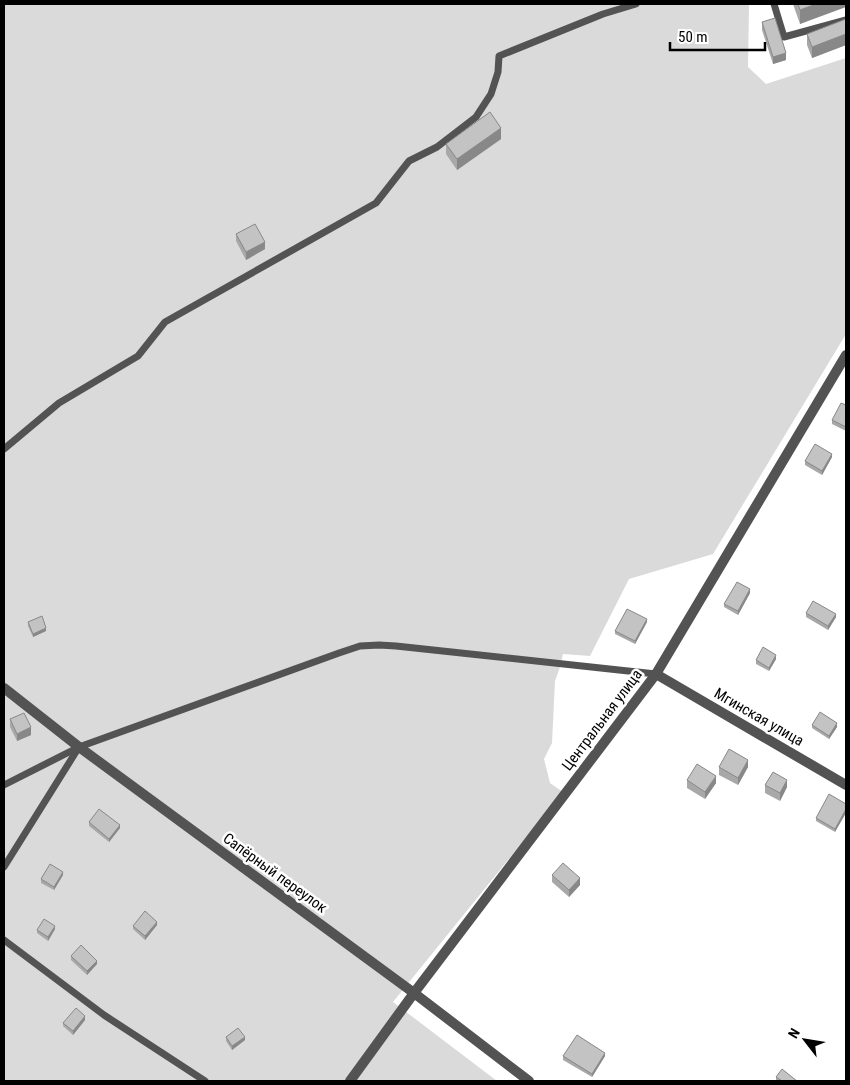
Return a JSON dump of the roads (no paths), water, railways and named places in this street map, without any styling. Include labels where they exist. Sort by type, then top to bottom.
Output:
[{"type":"street","name":"Центральная улица","points":[[350,1081],[414,993],[656,674],[846,355]]},
{"type":"street","name":"Мгинская улица","points":[[656,674],[846,785]]},
{"type":"street","name":"Сапёрный переулок","points":[[4,688],[79,747],[414,993],[529,1081]]},
{"type":"lane","points":[[4,449],[59,403],[138,356],[165,322],[376,203],[409,161],[436,147],[476,117],[491,94],[498,72],[499,56],[603,14],[636,4]]},
{"type":"lane","points":[[774,4],[784,37],[846,20]]},
{"type":"lane","points":[[4,785],[79,747],[360,646],[396,646],[656,674]]},
{"type":"lane","points":[[4,868],[79,747]]},
{"type":"lane","points":[[4,940],[104,1015],[205,1081]]}]
